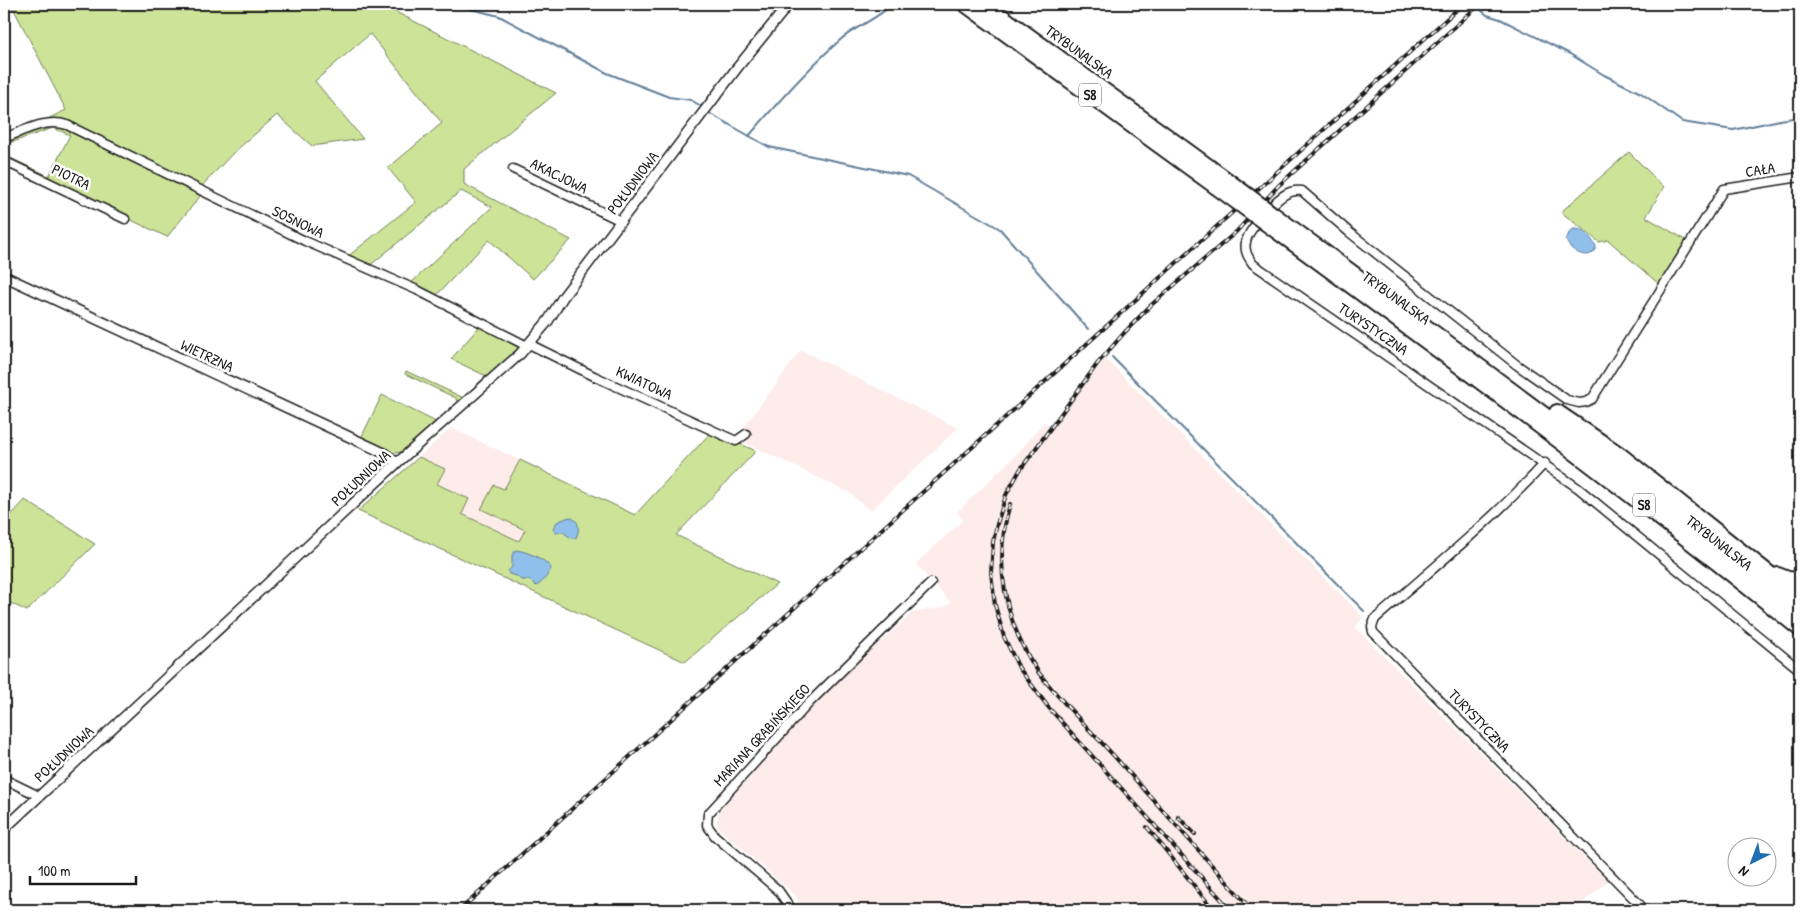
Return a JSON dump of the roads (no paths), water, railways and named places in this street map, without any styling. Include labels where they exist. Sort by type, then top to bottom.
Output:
[{"type":"highway","name":"TRYBUNALSKA","points":[[965,4],[1490,373],[1633,481],[1800,615]]},
{"type":"highway","name":"TRYBUNALSKA","points":[[985,4],[1219,182]]},
{"type":"highway","name":"TRYBUNALSKA","points":[[1270,219],[1556,436],[1800,629]]},
{"type":"highway","points":[[1490,373],[1559,414],[1609,447],[1800,598]]},
{"type":"highway","points":[[1763,568],[1788,579],[1800,580]]},
{"type":"street","name":"POŁUDNIOWA","points":[[4,829],[397,463],[528,345],[701,116],[789,4]]},
{"type":"street","name":"SOSNOWA","points":[[4,138],[48,122],[67,125],[305,241],[417,290],[528,345]]},
{"type":"street","name":"PIOTRA","points":[[4,161],[126,219]]},
{"type":"street","name":"AKACJOWA","points":[[512,169],[621,221]]},
{"type":"street","name":"CAŁA","points":[[1724,189],[1800,177]]},
{"type":"street","name":"TURYSTYCZNA","points":[[1645,910],[1373,632],[1372,627],[1375,619],[1458,547],[1545,464],[1253,264],[1245,252],[1246,240],[1249,233],[1283,196],[1298,191],[1306,193],[1349,232],[1517,365],[1567,400],[1579,403],[1592,399],[1724,189]]},
{"type":"street","name":"WIETRZNA","points":[[4,276],[384,454],[397,463]]},
{"type":"street","name":"KWIATOWA","points":[[528,345],[736,441],[746,434]]},
{"type":"street","points":[[1545,464],[1629,528],[1800,670]]},
{"type":"street","name":"MARIANA GRABIŃSKIEGO","points":[[792,910],[778,890],[715,836],[707,825],[708,814],[810,702],[931,583]]},
{"type":"street","points":[[4,779],[39,796]]},
{"type":"water","points":[[1573,229],[1581,230],[1592,239],[1596,246],[1591,254],[1581,254],[1568,245],[1566,240]]},
{"type":"water","points":[[569,517],[573,518],[578,525],[576,538],[571,538],[563,532],[556,533],[553,529],[557,522]]},
{"type":"water","points":[[516,550],[535,556],[551,568],[538,585],[536,586],[530,580],[521,580],[517,576],[509,574],[508,571],[512,567],[512,555]]},
{"type":"waterway","points":[[451,4],[499,16],[607,73],[669,97],[691,100],[704,108]]},
{"type":"waterway","points":[[749,136],[815,63],[845,36],[886,10],[892,4]]},
{"type":"waterway","points":[[1482,11],[1570,54],[1604,75],[1641,93],[1682,122],[1733,130],[1800,117]]},
{"type":"waterway","points":[[707,112],[769,147],[908,176],[1000,229],[1088,329]]},
{"type":"waterway","points":[[1112,357],[1364,611]]},
{"type":"railway","points":[[460,910],[1463,4]]},
{"type":"railway","points":[[1231,910],[1049,708],[1019,668],[1004,637],[995,605],[991,573],[993,542],[997,524],[1006,495],[1020,470],[1098,363],[1124,333],[1150,306],[1236,232],[1278,186],[1480,4]]},
{"type":"railway","points":[[1010,504],[1002,548],[1002,570],[1010,613],[1017,634],[1027,654],[1039,673],[1059,697],[1113,754],[1252,910]]},
{"type":"railway","points":[[1178,817],[1195,834]]},
{"type":"railway","points":[[1147,827],[1208,903]]}]
